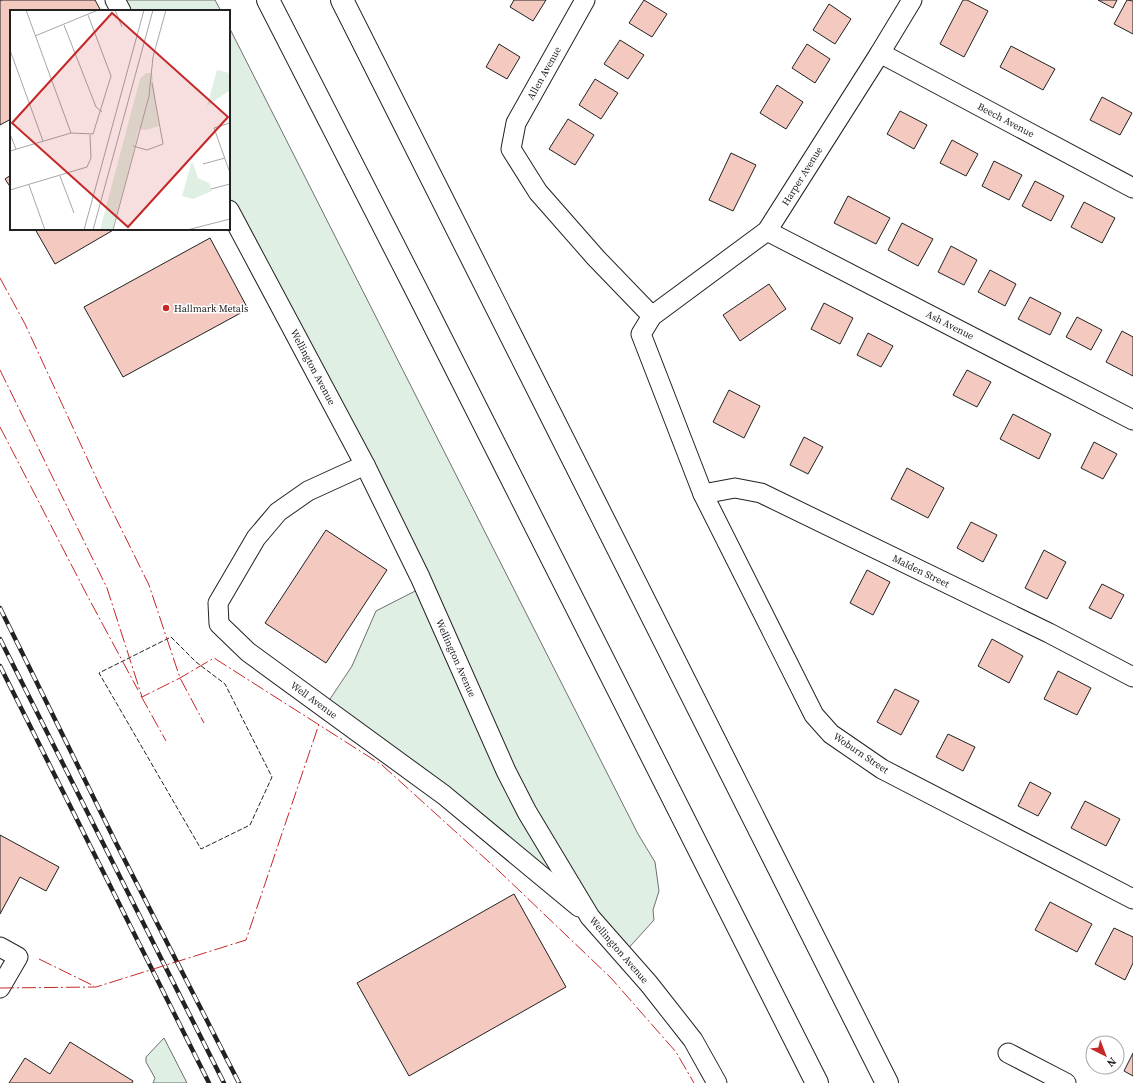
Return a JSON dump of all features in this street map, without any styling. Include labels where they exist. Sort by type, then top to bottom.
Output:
[{"type":"highway","points":[[268,0],[817,1083]]},
{"type":"highway","points":[[342,0],[887,1083]]},
{"type":"street","points":[[115,0],[120,10]]},
{"type":"street","name":"Allen Avenue","points":[[585,0],[516,123],[511,149],[538,192],[596,258],[652,316]]},
{"type":"street","name":"Harper Avenue","points":[[703,494],[641,334],[652,316],[767,231],[912,0]]},
{"type":"street","name":"Beech Avenue","points":[[880,53],[1133,188]]},
{"type":"street","name":"Wellington Avenue","points":[[230,212],[365,465],[420,577],[506,771],[527,812],[590,917],[649,984],[693,1040],[717,1083]]},
{"type":"street","name":"Ash Avenue","points":[[767,231],[1133,420]]},
{"type":"street","name":"Well Avenue","points":[[365,465],[308,491],[278,512],[256,538],[218,602],[219,624],[248,652],[444,795],[590,917]]},
{"type":"street","name":"Malden Street","points":[[703,494],[735,488],[761,493],[1049,633],[1133,677]]},
{"type":"street","name":"Woburn Street","points":[[703,494],[804,698],[814,715],[831,734],[882,769],[1133,899]]},
{"type":"street","points":[[0,947],[18,957],[0,988]]},
{"type":"street","points":[[1008,1053],[1066,1083]]},
{"type":"green space","points":[[113,0],[215,0],[220,10],[118,10]]},
{"type":"green space","points":[[230,29],[638,834],[655,862],[659,891],[653,910],[654,920],[625,952],[329,705],[330,699],[352,666],[376,611],[423,587],[230,216]]},
{"type":"green space","points":[[164,1038],[187,1083],[153,1083],[155,1078],[146,1062],[146,1057]]},
{"type":"building","points":[[95,0],[100,10],[10,10],[10,120],[0,125],[0,1]]},
{"type":"building","points":[[514,0],[546,0],[533,21],[510,7]]},
{"type":"building","points":[[644,0],[667,14],[652,37],[629,23]]},
{"type":"building","points":[[963,0],[967,0],[988,11],[964,57],[940,44]]},
{"type":"building","points":[[1098,0],[1117,0],[1113,8]]},
{"type":"building","points":[[1127,0],[1133,1],[1133,34],[1114,24]]},
{"type":"building","points":[[829,4],[851,19],[835,44],[813,30]]},
{"type":"building","points":[[620,40],[644,55],[628,79],[604,64]]},
{"type":"building","points":[[499,44],[520,57],[507,79],[486,67]]},
{"type":"building","points":[[807,44],[830,59],[815,83],[792,68]]},
{"type":"building","points":[[1011,46],[1055,69],[1043,90],[1000,67]]},
{"type":"building","points":[[595,79],[618,93],[601,119],[579,105]]},
{"type":"building","points":[[777,85],[803,102],[786,129],[760,113]]},
{"type":"building","points":[[1102,97],[1132,113],[1120,135],[1090,120]]},
{"type":"building","points":[[900,111],[927,125],[914,149],[887,134]]},
{"type":"building","points":[[568,119],[594,135],[575,165],[549,149]]},
{"type":"building","points":[[952,140],[978,154],[966,176],[940,163]]},
{"type":"building","points":[[731,153],[756,165],[733,211],[709,200]]},
{"type":"building","points":[[994,161],[1022,175],[1009,200],[982,186]]},
{"type":"building","points":[[10,176],[10,186],[5,179]]},
{"type":"building","points":[[1035,181],[1064,196],[1051,221],[1022,206]]},
{"type":"building","points":[[848,196],[890,218],[876,244],[834,223]]},
{"type":"building","points":[[1084,202],[1115,218],[1102,243],[1071,227]]},
{"type":"building","points":[[902,223],[933,239],[918,266],[888,250]]},
{"type":"building","points":[[36,230],[113,230],[55,264]]},
{"type":"building","name":"Hallmark Metals","points":[[210,238],[248,309],[123,377],[84,307]]},
{"type":"building","points":[[951,246],[977,260],[964,285],[938,272]]},
{"type":"building","points":[[990,270],[1016,284],[1005,306],[978,292]]},
{"type":"building","points":[[769,284],[786,309],[740,341],[723,315]]},
{"type":"building","points":[[1030,297],[1061,313],[1050,335],[1018,319]]},
{"type":"building","points":[[824,303],[853,318],[840,344],[811,329]]},
{"type":"building","points":[[1077,317],[1102,330],[1091,350],[1066,337]]},
{"type":"building","points":[[1122,331],[1133,337],[1133,376],[1106,362]]},
{"type":"building","points":[[868,333],[893,346],[881,367],[857,355]]},
{"type":"building","points":[[967,370],[991,382],[977,407],[953,395]]},
{"type":"building","points":[[729,390],[760,406],[744,438],[713,422]]},
{"type":"building","points":[[1013,414],[1051,434],[1039,459],[1000,439]]},
{"type":"building","points":[[804,437],[823,447],[808,474],[790,465]]},
{"type":"building","points":[[1094,442],[1117,454],[1103,479],[1081,468]]},
{"type":"building","points":[[907,468],[944,488],[928,518],[891,499]]},
{"type":"building","points":[[971,522],[997,535],[983,562],[957,548]]},
{"type":"building","points":[[326,530],[387,570],[326,663],[265,623]]},
{"type":"building","points":[[1044,550],[1066,562],[1047,599],[1025,588]]},
{"type":"building","points":[[867,570],[890,582],[873,615],[850,603]]},
{"type":"building","points":[[1102,584],[1124,595],[1111,619],[1089,608]]},
{"type":"building","points":[[992,639],[1023,656],[1009,683],[978,666]]},
{"type":"building","points":[[1058,671],[1091,688],[1077,715],[1044,699]]},
{"type":"building","points":[[895,689],[919,701],[901,735],[877,722]]},
{"type":"building","points":[[948,734],[975,747],[963,771],[936,757]]},
{"type":"building","points":[[1030,782],[1051,793],[1038,816],[1018,806]]},
{"type":"building","points":[[1085,801],[1120,819],[1106,846],[1071,828]]},
{"type":"building","points":[[0,835],[59,867],[46,891],[20,877],[0,914]]},
{"type":"building","points":[[514,894],[566,987],[409,1076],[357,983]]},
{"type":"building","points":[[1050,902],[1092,924],[1077,952],[1035,930]]},
{"type":"building","points":[[1114,928],[1133,937],[1133,963],[1125,980],[1095,964]]},
{"type":"building","points":[[70,1042],[133,1081],[132,1083],[9,1083],[25,1058],[50,1074]]},
{"type":"building","points":[[1133,1053],[1133,1076],[1125,1072]]},
{"type":"railway","points":[[0,608],[116,843],[239,1083]]},
{"type":"railway","points":[[0,639],[224,1083]]},
{"type":"railway","points":[[0,666],[209,1083]]},
{"type":"fence","points":[[171,637],[196,662],[225,684],[272,777],[250,825],[201,849],[99,673],[171,637]]},
{"type":"power","points":[[0,278],[25,324],[100,486],[149,585],[180,678],[204,723]]},
{"type":"power","points":[[0,370],[107,588],[142,697],[180,678],[214,658],[382,765],[500,872],[611,978],[676,1052],[694,1083]]},
{"type":"power","points":[[0,427],[138,690]]},
{"type":"power","points":[[141,696],[166,741]]},
{"type":"power","points":[[0,988],[96,987],[246,940],[319,724]]},
{"type":"power","points":[[39,959],[94,986]]},
{"type":"place","name":"Hallmark Metals","points":[[166,308]]}]
